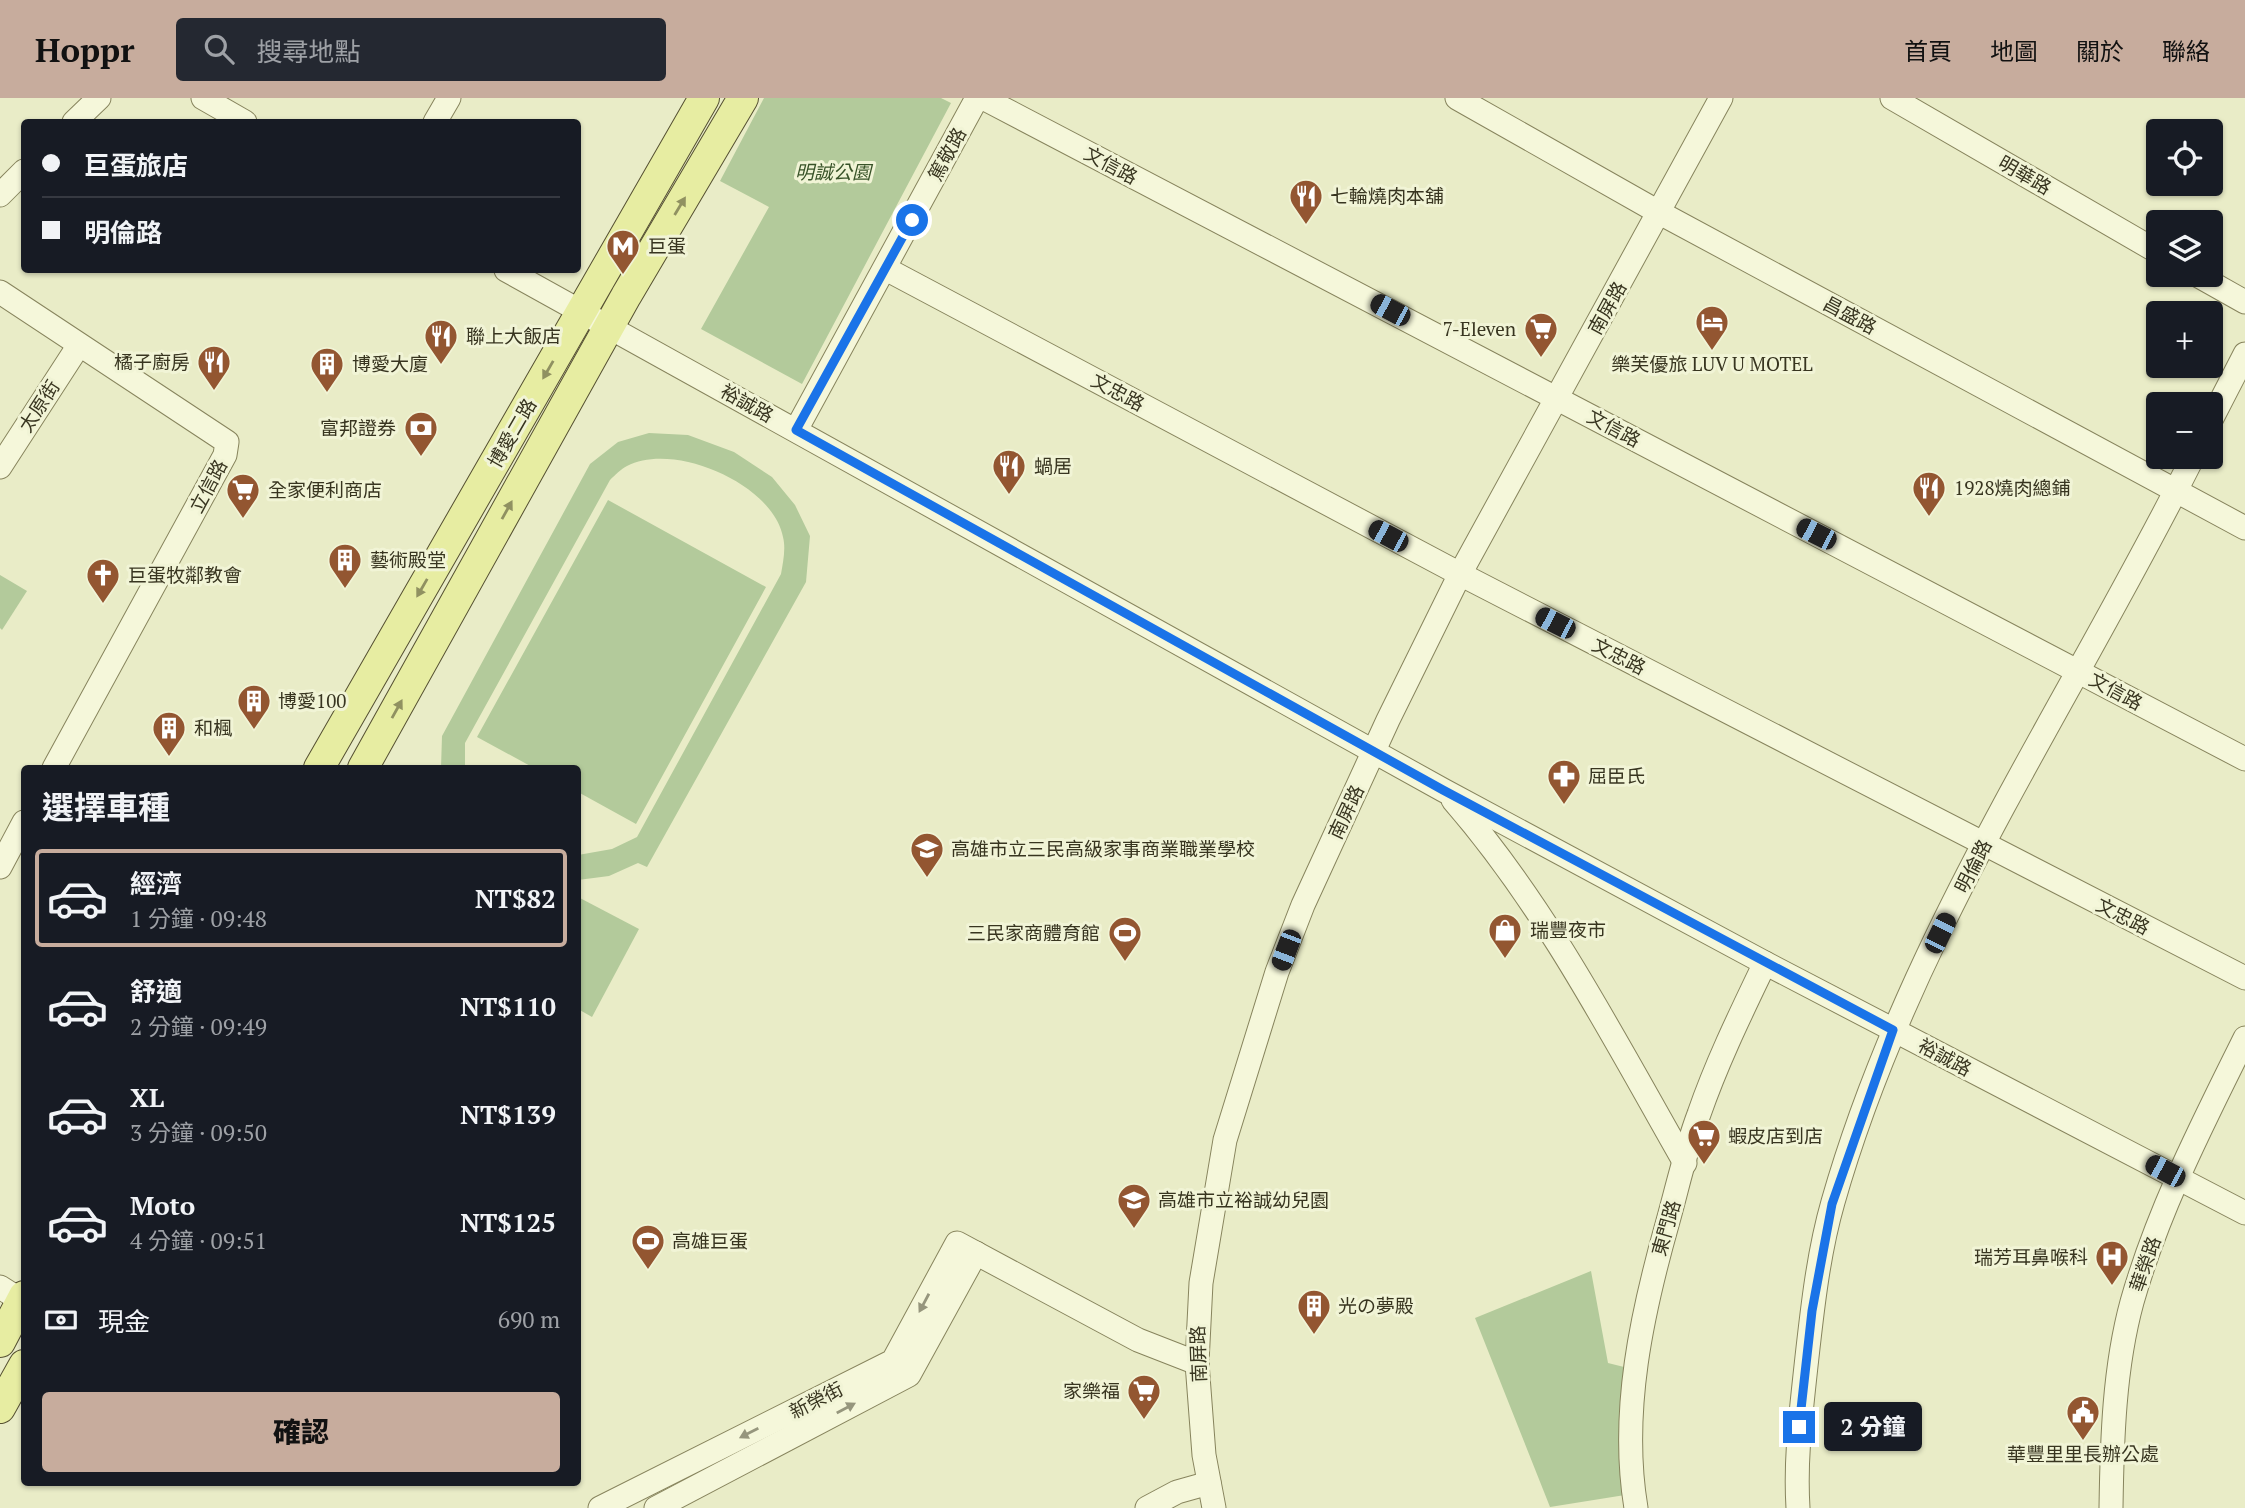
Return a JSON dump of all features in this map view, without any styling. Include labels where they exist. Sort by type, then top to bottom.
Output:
[{"type":"main road","name":"博愛二路","points":[[321,765],[704,98]]},
{"type":"main road","name":"博愛二路","points":[[365,765],[609,327],[743,98]]},
{"type":"main road","points":[[0,1342],[16,1295]]},
{"type":"main road","points":[[0,1408],[21,1370]]},
{"type":"street","points":[[77,119],[99,98]]},
{"type":"street","points":[[203,98],[240,119]]},
{"type":"street","points":[[437,119],[449,98]]},
{"type":"street","name":"篤敬路","points":[[796,430],[977,98]]},
{"type":"street","name":"文信路","points":[[983,98],[2245,758]]},
{"type":"street","name":"昌盛路","points":[[1457,98],[1660,213],[2245,528]]},
{"type":"street","name":"南屏路","points":[[1214,1508],[1197,1363],[1201,1283],[1226,1140],[1281,961],[1303,905],[1460,574],[1721,98]]},
{"type":"street","name":"明華路","points":[[1892,98],[2146,245]]},
{"type":"street","points":[[0,195],[21,174]]},
{"type":"street","name":"文忠路","points":[[886,269],[1460,574],[2245,978]]},
{"type":"street","name":"裕誠路","points":[[512,273],[1443,790],[1765,963],[2245,1213]]},
{"type":"street","points":[[2218,287],[2245,302]]},
{"type":"street","name":"立信路","points":[[0,292],[227,442],[225,455],[56,765]]},
{"type":"street","name":"太原街","points":[[0,467],[79,345]]},
{"type":"street","points":[[2223,397],[2245,354]]},
{"type":"street","name":"明倫路","points":[[1798,1508],[1797,1451],[1812,1311],[1832,1204],[1893,1030],[1983,845],[2187,469]]},
{"type":"street","points":[[1443,790],[1485,837],[1581,982],[1685,1163]]},
{"type":"street","points":[[0,867],[21,828]]},
{"type":"street","name":"東門路","points":[[1636,1508],[1631,1446],[1632,1394],[1650,1289],[1698,1115],[1736,1021],[1765,963]]},
{"type":"street","name":"華榮路","points":[[2110,1508],[2119,1367],[2132,1303],[2178,1178],[2245,1038]]},
{"type":"street","points":[[967,1248],[1138,1340],[1197,1363]]},
{"type":"street","name":"新榮街","points":[[600,1508],[893,1362],[967,1248]]},
{"type":"street","name":"新榮街","points":[[656,1508],[909,1375],[967,1248]]},
{"type":"street","points":[[1147,1508],[1177,1492],[1209,1483]]},
{"type":"green space","name":"明誠公園","points":[[764,98],[941,98],[951,103],[802,384],[701,329],[769,207],[720,181]]},
{"type":"green space","points":[[649,433],[688,435],[734,452],[772,477],[795,505],[810,536],[806,582],[647,867],[638,863],[609,876],[581,880],[581,854],[612,849],[637,837],[781,574],[784,551],[783,537],[775,518],[761,500],[719,472],[670,459],[647,460],[627,466],[610,480],[465,743],[465,765],[441,765],[442,736],[590,464],[618,442]]},
{"type":"green space","points":[[608,500],[766,587],[636,824],[581,794],[581,765],[528,765],[477,737]]},
{"type":"green space","points":[[0,575],[27,591],[2,630],[0,628]]},
{"type":"green space","points":[[581,899],[639,929],[592,1017],[581,1011]]},
{"type":"green space","points":[[1591,1271],[1608,1363],[1628,1368],[1625,1495],[1550,1507],[1475,1318]]},
{"type":"place","name":"七輪燒肉本舖","points":[[1306,226]]},
{"type":"place","name":"巨蛋","points":[[623,276]]},
{"type":"place","name":"樂芙優旅 LUV U MOTEL","points":[[1712,352]]},
{"type":"place","name":"7-Eleven","points":[[1541,359]]},
{"type":"place","name":"聯上大飯店","points":[[441,366]]},
{"type":"place","name":"橘子廚房","points":[[214,392]]},
{"type":"place","name":"博愛大廈","points":[[327,394]]},
{"type":"place","name":"富邦證券","points":[[421,458]]},
{"type":"place","name":"蝸居","points":[[1009,496]]},
{"type":"place","name":"1928燒肉總鋪","points":[[1929,518]]},
{"type":"place","name":"全家便利商店","points":[[243,520]]},
{"type":"place","name":"藝術殿堂","points":[[345,590]]},
{"type":"place","name":"巨蛋牧鄰教會","points":[[103,605]]},
{"type":"place","name":"博愛100","points":[[254,731]]},
{"type":"place","name":"和楓","points":[[169,758]]},
{"type":"place","name":"屈臣氏","points":[[1564,806]]},
{"type":"place","name":"高雄市立三民高級家事商業職業學校","points":[[927,879]]},
{"type":"place","name":"瑞豐夜市","points":[[1505,960]]},
{"type":"place","name":"三民家商體育館","points":[[1125,963]]},
{"type":"place","name":"蝦皮店到店","points":[[1704,1166]]},
{"type":"place","name":"高雄市立裕誠幼兒園","points":[[1134,1230]]},
{"type":"place","name":"高雄巨蛋","points":[[648,1271]]},
{"type":"place","name":"瑞芳耳鼻喉科","points":[[2112,1287]]},
{"type":"place","name":"光の夢殿","points":[[1314,1336]]},
{"type":"place","name":"家樂福","points":[[1144,1421]]},
{"type":"place","name":"華豐里里長辦公處","points":[[2083,1442]]},
{"type":"route","points":[[912,220],[796,430],[1443,790],[1893,1030],[1832,1204],[1812,1311],[1799,1427]]}]
